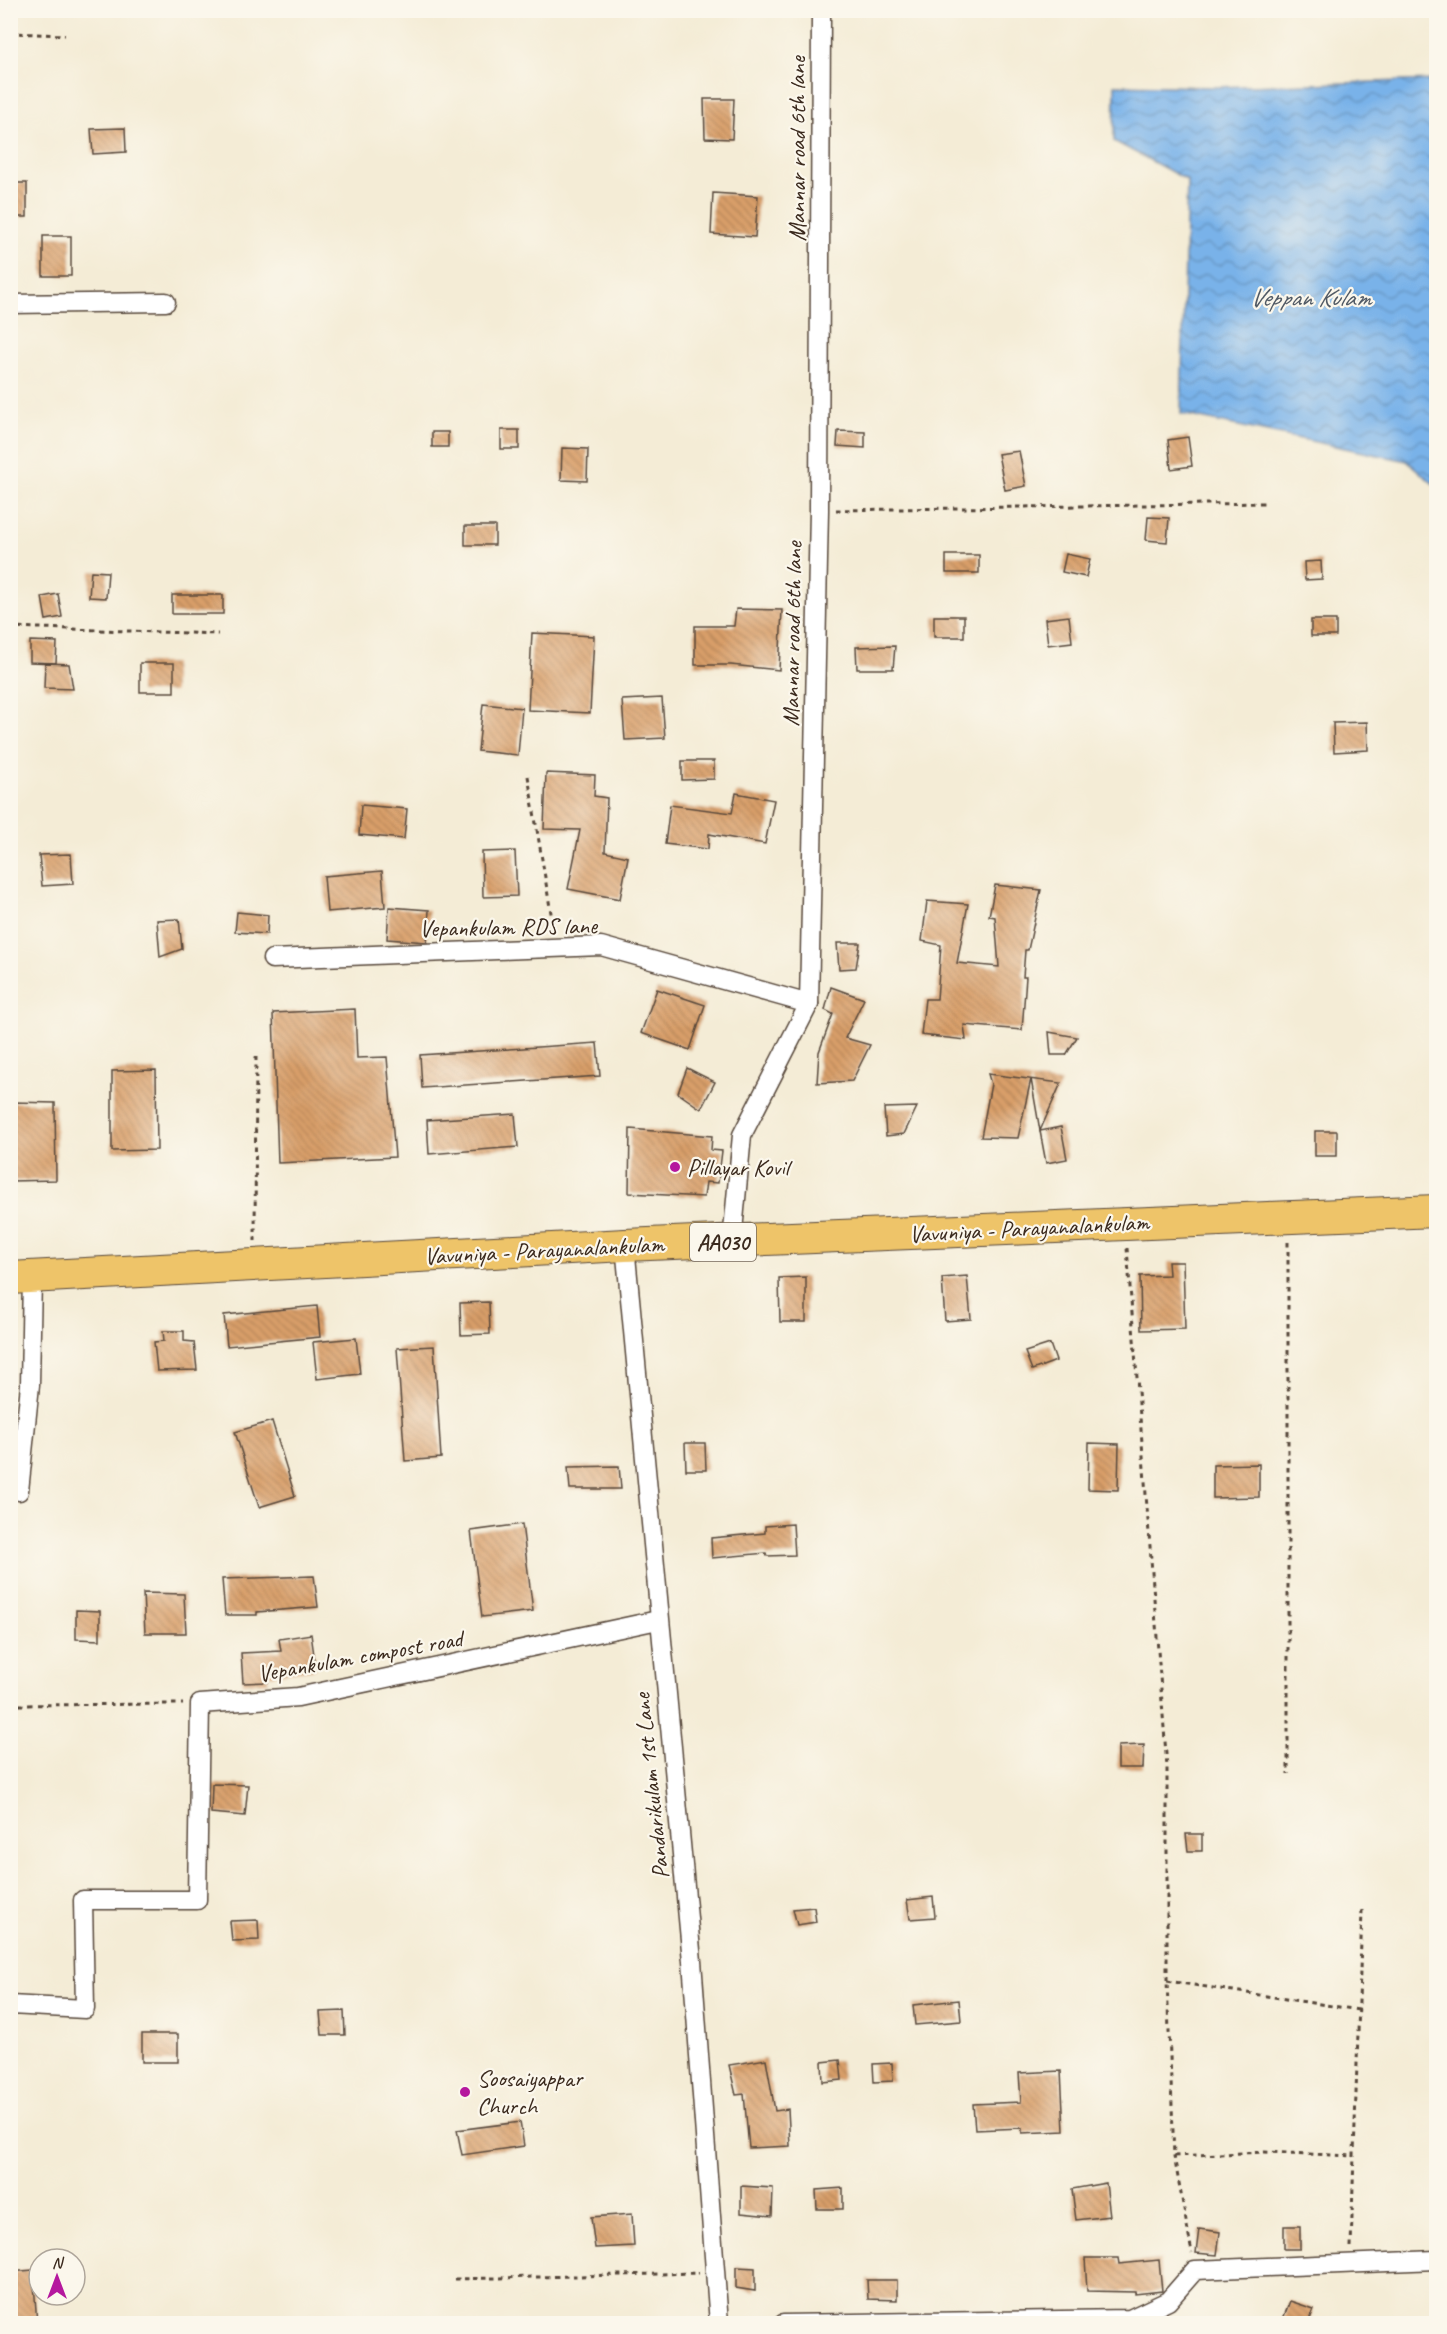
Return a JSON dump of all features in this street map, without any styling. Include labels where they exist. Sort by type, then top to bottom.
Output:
[{"type":"highway","name":"Vavuniya - Parayanalankulam","points":[[21,1277],[625,1245],[1437,1211]]},
{"type":"street","name":"Mannar road 6th lane","points":[[732,1242],[742,1135],[809,1004],[819,510],[821,10]]},
{"type":"street","points":[[10,304],[166,302]]},
{"type":"street","name":"Vepankulam RDS lane","points":[[272,959],[600,946],[809,1004]]},
{"type":"street","name":"Pandarikulam 1st Lane","points":[[625,1245],[658,1620],[692,1960],[719,2324]]},
{"type":"street","points":[[19,1491],[30,1385],[21,1277]]},
{"type":"street","name":"Vepankulam compost road","points":[[200,1704],[298,1697],[658,1620]]},
{"type":"street","points":[[10,2005],[85,2009],[83,1900],[197,1900],[200,1704]]},
{"type":"street","points":[[783,2324],[1130,2319],[1168,2301],[1195,2270],[1437,2260]]},
{"type":"path","points":[[10,33],[65,35]]},
{"type":"path","points":[[819,510],[1266,503]]},
{"type":"path","points":[[10,627],[218,634]]},
{"type":"path","points":[[528,776],[557,947]]},
{"type":"path","points":[[255,1241],[256,1053]]},
{"type":"path","points":[[1288,1219],[1288,1774]]},
{"type":"path","points":[[1125,1223],[1167,1767],[1167,1981],[1174,2156],[1195,2270]]},
{"type":"path","points":[[10,1705],[200,1704]]},
{"type":"path","points":[[1350,2263],[1362,1910]]},
{"type":"path","points":[[1167,1981],[1359,2010]]},
{"type":"path","points":[[1174,2156],[1265,2152],[1354,2156]]},
{"type":"path","points":[[455,2278],[715,2273]]},
{"type":"water","name":"Veppan Kulam","points":[[1436,80],[1436,486],[1407,461],[1181,414],[1187,180],[1114,141],[1115,85],[1214,87]]},
{"type":"building","points":[[704,99],[734,99],[732,139],[705,138]]},
{"type":"building","points":[[125,128],[126,152],[93,154],[91,129]]},
{"type":"building","points":[[10,183],[27,183],[27,217],[10,217]]},
{"type":"building","points":[[713,193],[758,196],[755,237],[711,234]]},
{"type":"building","points":[[43,236],[71,236],[71,276],[43,276]]},
{"type":"building","points":[[501,430],[519,430],[519,449],[501,449]]},
{"type":"building","points":[[838,431],[865,432],[865,448],[837,446]]},
{"type":"building","points":[[432,432],[448,432],[448,447],[432,447]]},
{"type":"building","points":[[1188,437],[1192,466],[1171,469],[1168,440]]},
{"type":"building","points":[[562,448],[588,449],[587,481],[561,480]]},
{"type":"building","points":[[1019,451],[1026,486],[1005,490],[998,454]]},
{"type":"building","points":[[1148,517],[1169,518],[1167,542],[1146,540]]},
{"type":"building","points":[[465,526],[495,526],[495,545],[465,545]]},
{"type":"building","points":[[1066,554],[1090,559],[1086,577],[1062,572]]},
{"type":"building","points":[[946,555],[979,555],[979,573],[946,573]]},
{"type":"building","points":[[1321,561],[1322,579],[1305,580],[1304,562]]},
{"type":"building","points":[[91,571],[108,572],[106,598],[89,597]]},
{"type":"building","points":[[58,594],[62,617],[46,620],[42,597]]},
{"type":"building","points":[[172,595],[223,595],[223,614],[172,614]]},
{"type":"building","points":[[736,609],[782,610],[779,670],[731,665],[695,665],[695,626],[734,626]]},
{"type":"building","points":[[934,616],[964,616],[964,637],[934,637]]},
{"type":"building","points":[[1069,616],[1072,642],[1048,645],[1045,619]]},
{"type":"building","points":[[1311,620],[1336,620],[1336,636],[1311,636]]},
{"type":"building","points":[[532,633],[594,636],[590,713],[528,710]]},
{"type":"building","points":[[30,641],[57,642],[56,663],[30,662]]},
{"type":"building","points":[[895,646],[893,669],[857,669],[856,647]]},
{"type":"building","points":[[45,663],[69,664],[73,689],[44,688]]},
{"type":"building","points":[[140,663],[174,663],[174,692],[140,692]]},
{"type":"building","points":[[662,698],[665,738],[625,740],[622,700]]},
{"type":"building","points":[[483,704],[522,708],[518,755],[478,751]]},
{"type":"building","points":[[1367,722],[1368,750],[1334,752],[1333,723]]},
{"type":"building","points":[[682,761],[714,761],[714,779],[682,780]]},
{"type":"building","points":[[546,773],[595,775],[594,796],[607,798],[605,852],[628,857],[620,899],[568,889],[580,830],[544,829]]},
{"type":"building","points":[[736,793],[774,800],[765,844],[709,834],[708,849],[665,844],[670,805],[732,813]]},
{"type":"building","points":[[361,805],[407,809],[404,839],[359,835]]},
{"type":"building","points":[[515,851],[517,896],[483,897],[482,852]]},
{"type":"building","points":[[71,854],[73,884],[42,886],[39,855]]},
{"type":"building","points":[[382,871],[385,907],[327,912],[324,876]]},
{"type":"building","points":[[995,885],[1041,890],[1028,950],[1025,950],[1023,977],[1026,977],[1022,1030],[964,1025],[966,1040],[921,1035],[925,999],[937,999],[941,945],[922,941],[927,901],[968,904],[957,963],[999,967],[995,917],[989,916]]},
{"type":"building","points":[[389,907],[429,910],[427,942],[387,939]]},
{"type":"building","points":[[237,912],[268,915],[267,934],[235,932]]},
{"type":"building","points":[[179,919],[182,949],[160,957],[157,920]]},
{"type":"building","points":[[837,943],[860,943],[856,968],[839,969]]},
{"type":"building","points":[[831,987],[864,999],[845,1038],[870,1045],[852,1081],[817,1083],[819,1052],[833,1014],[825,1010]]},
{"type":"building","points":[[657,989],[705,1005],[690,1050],[641,1033]]},
{"type":"building","points":[[355,1009],[357,1058],[387,1057],[395,1157],[278,1163],[273,1013]]},
{"type":"building","points":[[1049,1032],[1077,1037],[1066,1055],[1051,1055]]},
{"type":"building","points":[[597,1043],[600,1076],[422,1088],[420,1055]]},
{"type":"building","points":[[687,1068],[715,1082],[701,1109],[678,1093]]},
{"type":"building","points":[[156,1070],[157,1150],[112,1151],[112,1071]]},
{"type":"building","points":[[988,1074],[1031,1079],[1018,1138],[981,1137],[991,1084]]},
{"type":"building","points":[[1031,1079],[1061,1083],[1040,1131]]},
{"type":"building","points":[[12,1102],[55,1103],[56,1180],[10,1181]]},
{"type":"building","points":[[917,1107],[904,1134],[886,1136],[884,1108]]},
{"type":"building","points":[[515,1114],[518,1147],[429,1154],[427,1120]]},
{"type":"building","points":[[1061,1127],[1067,1159],[1046,1163],[1040,1131]]},
{"type":"building","name":"Pillayar Kovil","points":[[630,1129],[712,1136],[711,1150],[722,1151],[718,1183],[706,1182],[704,1197],[629,1193]]},
{"type":"building","points":[[1315,1131],[1337,1131],[1337,1156],[1315,1156]]},
{"type":"building","points":[[1168,1262],[1183,1262],[1185,1329],[1141,1330],[1140,1276],[1169,1275]]},
{"type":"building","points":[[967,1276],[971,1319],[945,1321],[942,1278]]},
{"type":"building","points":[[806,1277],[806,1322],[780,1322],[779,1278]]},
{"type":"building","points":[[489,1302],[490,1334],[461,1335],[460,1303]]},
{"type":"building","points":[[317,1306],[320,1337],[227,1346],[224,1315]]},
{"type":"building","points":[[163,1331],[184,1331],[184,1341],[194,1342],[197,1370],[157,1371],[154,1342],[164,1341]]},
{"type":"building","points":[[356,1338],[360,1374],[317,1379],[313,1342]]},
{"type":"building","points":[[1050,1344],[1056,1361],[1032,1370],[1025,1352]]},
{"type":"building","points":[[434,1346],[441,1458],[405,1461],[397,1348]]},
{"type":"building","points":[[272,1421],[295,1496],[259,1507],[235,1432]]},
{"type":"building","points":[[685,1443],[705,1443],[706,1470],[686,1470]]},
{"type":"building","points":[[1089,1443],[1119,1444],[1118,1490],[1088,1489]]},
{"type":"building","points":[[1259,1464],[1259,1497],[1213,1498],[1213,1465]]},
{"type":"building","points":[[619,1466],[621,1489],[570,1489],[568,1467]]},
{"type":"building","points":[[522,1524],[533,1611],[482,1617],[471,1531]]},
{"type":"building","points":[[793,1524],[795,1555],[767,1556],[766,1553],[712,1558],[711,1538],[765,1533],[765,1526]]},
{"type":"building","points":[[314,1576],[318,1607],[257,1612],[257,1615],[225,1615],[222,1579]]},
{"type":"building","points":[[143,1593],[184,1594],[186,1633],[145,1633]]},
{"type":"building","points":[[76,1610],[100,1611],[100,1640],[76,1639]]},
{"type":"building","points":[[311,1634],[316,1669],[268,1675],[268,1682],[243,1683],[241,1653],[281,1651],[279,1639]]},
{"type":"building","points":[[1144,1745],[1143,1768],[1118,1768],[1118,1746]]},
{"type":"building","points":[[212,1784],[248,1785],[245,1816],[211,1813]]},
{"type":"building","points":[[1186,1834],[1202,1834],[1202,1851],[1188,1851]]},
{"type":"building","points":[[933,1897],[935,1917],[910,1919],[907,1900]]},
{"type":"building","points":[[814,1907],[816,1922],[797,1925],[793,1909]]},
{"type":"building","points":[[258,1920],[259,1940],[232,1941],[230,1921]]},
{"type":"building","points":[[959,2000],[961,2021],[915,2025],[913,2005]]},
{"type":"building","points":[[344,2011],[345,2035],[322,2035],[320,2012]]},
{"type":"building","points":[[142,2034],[178,2034],[178,2062],[142,2062]]},
{"type":"building","points":[[766,2059],[775,2111],[788,2109],[790,2146],[749,2148],[744,2094],[736,2095],[729,2065]]},
{"type":"building","points":[[840,2060],[842,2080],[823,2082],[822,2062]]},
{"type":"building","points":[[892,2063],[893,2081],[874,2082],[873,2064]]},
{"type":"building","points":[[1061,2071],[1064,2131],[1022,2133],[1022,2128],[975,2130],[973,2104],[1021,2102],[1019,2073]]},
{"type":"building","points":[[520,2122],[524,2146],[462,2155],[457,2130]]},
{"type":"building","points":[[1106,2183],[1110,2216],[1076,2220],[1072,2189]]},
{"type":"building","points":[[741,2186],[773,2188],[772,2216],[741,2213]]},
{"type":"building","points":[[843,2188],[843,2209],[817,2209],[816,2190]]},
{"type":"building","points":[[632,2214],[634,2246],[595,2248],[591,2217]]},
{"type":"building","points":[[1284,2226],[1300,2226],[1300,2249],[1284,2249]]},
{"type":"building","points":[[1199,2229],[1220,2232],[1217,2255],[1196,2253]]},
{"type":"building","points":[[1085,2258],[1118,2258],[1119,2264],[1159,2260],[1162,2291],[1135,2294],[1135,2292],[1087,2291]]},
{"type":"building","points":[[736,2267],[755,2268],[755,2291],[736,2288]]},
{"type":"building","points":[[27,2271],[27,2307],[36,2307],[37,2324],[10,2324],[10,2272]]},
{"type":"building","points":[[867,2280],[897,2280],[897,2300],[868,2299]]},
{"type":"building","points":[[1290,2301],[1314,2309],[1308,2324],[1296,2324],[1283,2319]]},
{"type":"place","name":"Pillayar Kovil","points":[[675,1167]]},
{"type":"place","name":"Soosaiyappar Church","points":[[465,2092]]}]
